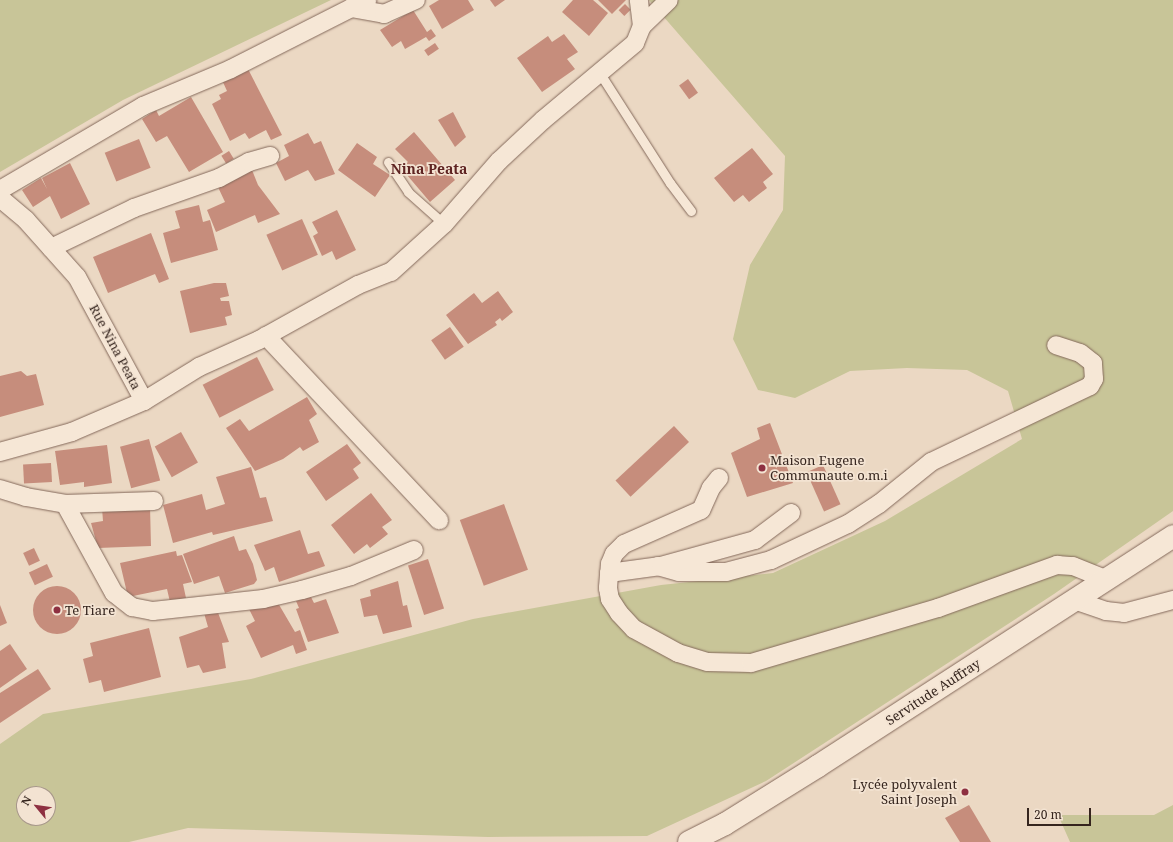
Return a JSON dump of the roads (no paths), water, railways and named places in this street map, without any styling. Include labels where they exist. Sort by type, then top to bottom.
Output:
[{"type":"street","points":[[0,190],[142,106],[232,69],[359,4],[384,14],[416,0]]},
{"type":"street","points":[[639,0],[642,26]]},
{"type":"street","points":[[144,401],[199,367],[266,336],[322,303],[391,272],[444,224],[499,161],[635,43],[642,26],[669,0]]},
{"type":"street","points":[[51,248],[134,208],[219,178],[249,162],[270,156]]},
{"type":"street","name":"Rue Nina Peata","points":[[0,198],[26,220],[77,277],[144,401],[72,432],[0,452]]},
{"type":"street","points":[[266,336],[439,520]]},
{"type":"street","points":[[658,566],[679,572],[726,572],[772,560],[848,524],[879,504],[931,462],[1090,386],[1094,379],[1093,363],[1080,353],[1056,345]]},
{"type":"street","points":[[719,478],[710,488],[701,510],[624,544],[614,554],[608,573],[610,599],[634,629],[678,653],[708,662],[751,663],[938,608],[1057,565],[1073,566],[1105,579]]},
{"type":"street","points":[[0,489],[26,497],[64,504],[154,501]]},
{"type":"street","points":[[64,504],[114,593],[132,607],[153,611],[263,599],[302,590],[351,576],[414,550]]},
{"type":"street","points":[[608,573],[658,566],[755,540],[791,513]]},
{"type":"street","name":"Servitude Auffray","points":[[688,842],[725,824],[818,766],[1173,536]]},
{"type":"street","points":[[1074,600],[1106,611],[1124,613],[1173,600]]},
{"type":"lane","points":[[600,72],[670,183],[691,211]]},
{"type":"lane","points":[[388,162],[408,192],[444,224]]},
{"type":"place","name":"Maison Eugene Communaute o.m.i","points":[[762,468]]},
{"type":"place","name":"Te Tiare","points":[[57,610]]},
{"type":"place","name":"Lycée polyvalent Saint Joseph","points":[[965,792]]},
{"type":"district","name":"Nina Peata","points":[[429,169]]}]
